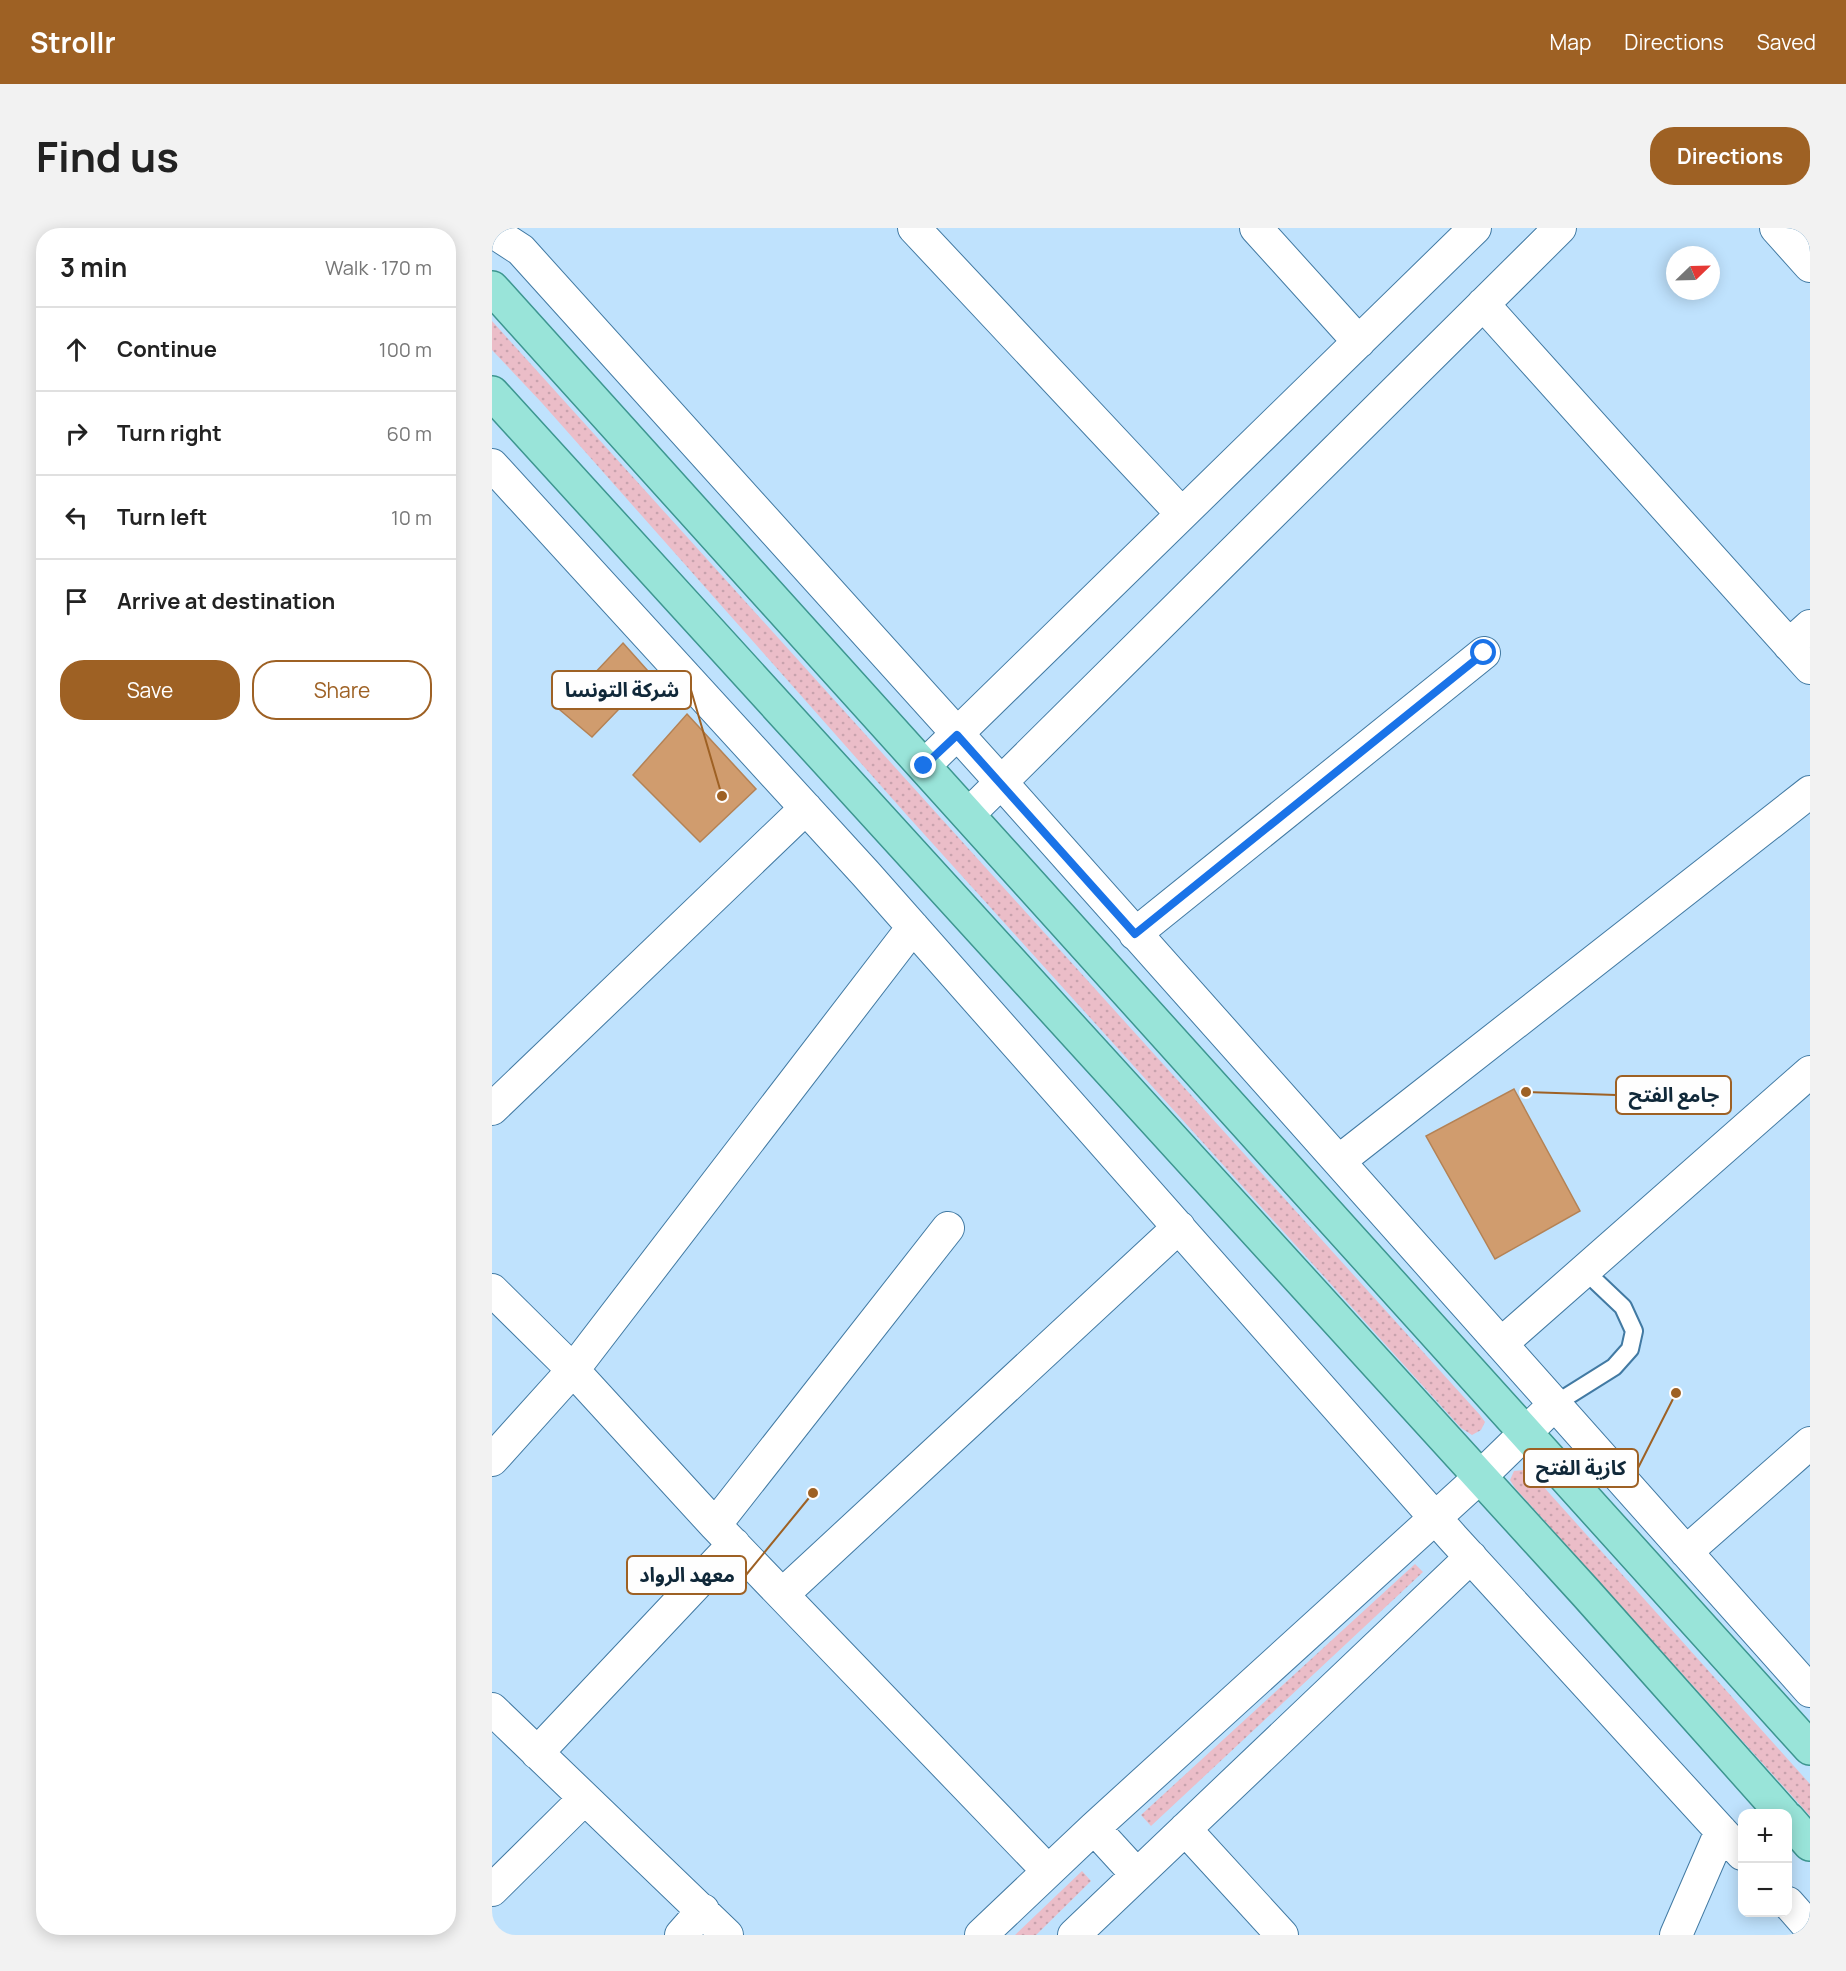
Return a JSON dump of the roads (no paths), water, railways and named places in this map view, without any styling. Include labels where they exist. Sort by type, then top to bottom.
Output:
[{"type":"main road","points":[[492,288],[1810,1748]]},
{"type":"main road","points":[[492,393],[1480,1477],[1779,1809]]},
{"type":"main road","points":[[1792,1824],[1810,1844]]},
{"type":"street","points":[[914,228],[1182,514]]},
{"type":"street","points":[[1256,228],[1359,342]]},
{"type":"street","points":[[968,815],[1560,228]]},
{"type":"street","points":[[1776,228],[1810,266]]},
{"type":"street","points":[[492,231],[521,250],[1001,782],[1810,1691]]},
{"type":"street","points":[[924,766],[1359,342],[1459,234]]},
{"type":"street","points":[[1483,304],[1800,635],[1810,668]]},
{"type":"street","points":[[492,465],[806,808],[1471,1557],[1738,1849]]},
{"type":"street","points":[[1135,934],[1484,653]]},
{"type":"street","points":[[1339,1161],[1810,792]]},
{"type":"street","points":[[492,1109],[806,808]]},
{"type":"street","points":[[492,1460],[573,1370],[913,927]]},
{"type":"street","points":[[1501,1344],[1810,1071]]},
{"type":"street","points":[[783,1594],[1179,1227]]},
{"type":"street","points":[[537,1753],[724,1534],[948,1228]]},
{"type":"street","points":[[492,1290],[573,1370],[724,1534],[1048,1871]]},
{"type":"street","points":[[981,1935],[1094,1828],[1480,1477],[1555,1404]]},
{"type":"street","points":[[1686,1552],[1810,1443]]},
{"type":"street","points":[[1074,1935],[1471,1557]]},
{"type":"street","points":[[492,1709],[727,1935]]},
{"type":"street","points":[[492,1890],[584,1799]]},
{"type":"street","points":[[1094,1828],[1137,1875]]},
{"type":"street","points":[[1185,1829],[1282,1935]]},
{"type":"street","points":[[1676,1935],[1721,1830]]},
{"type":"street","points":[[1792,1908],[1810,1928]]},
{"type":"street","points":[[681,1935],[703,1910]]},
{"type":"lane","points":[[1555,1404],[1614,1367],[1630,1349],[1634,1331],[1623,1307],[1584,1270]]},
{"type":"place","name":"شركة التونسا","points":[[722,796]]},
{"type":"place","name":"جامع الفتح","points":[[1526,1092]]},
{"type":"place","name":"كازية الفتح","points":[[1676,1393]]},
{"type":"place","name":"معهد الرواد","points":[[813,1493]]}]
